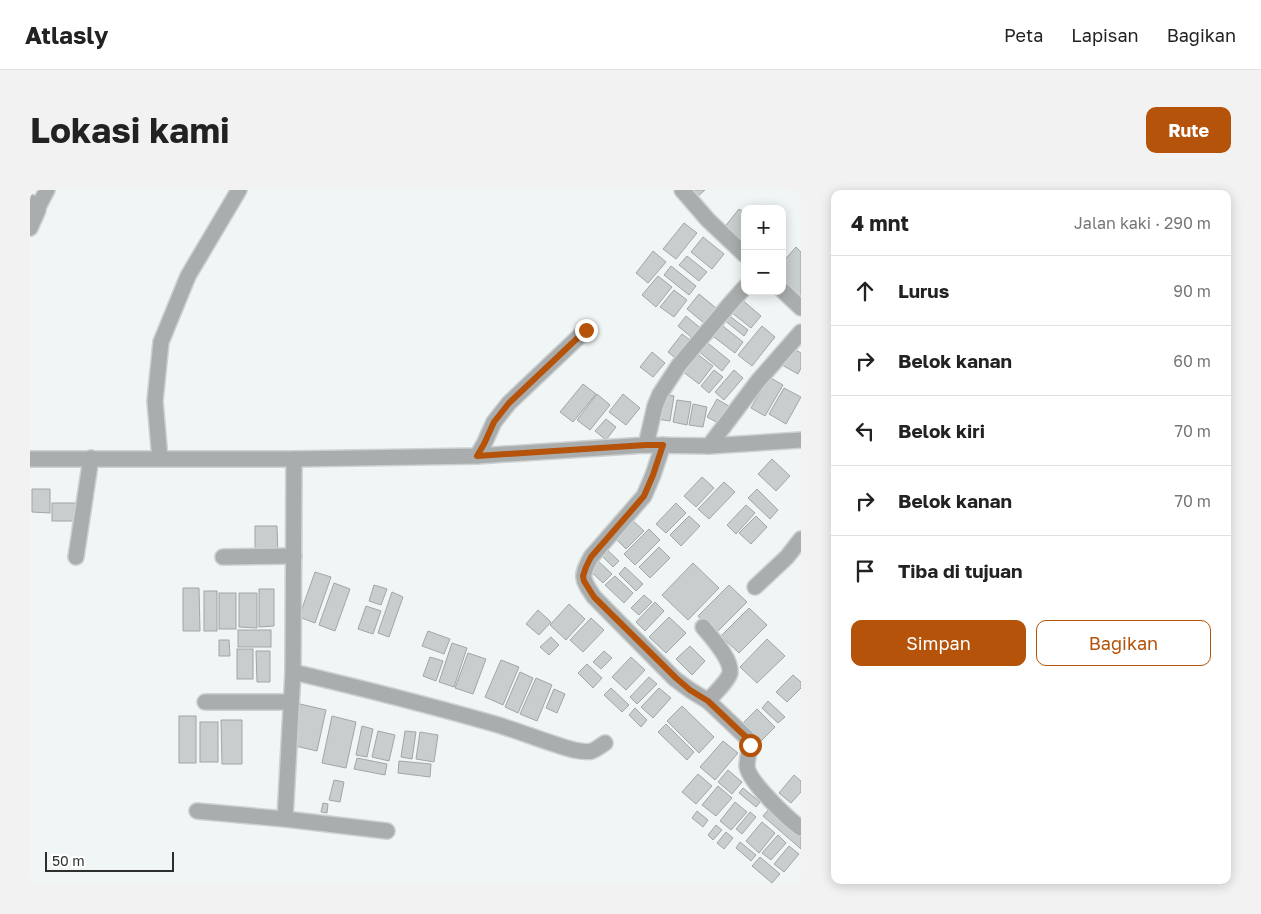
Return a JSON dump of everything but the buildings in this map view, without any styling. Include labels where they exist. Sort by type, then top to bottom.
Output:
[{"type":"street","points":[[30,228],[36,214],[34,205],[47,190]]},
{"type":"street","points":[[160,458],[155,401],[160,342],[188,276],[239,190]]},
{"type":"street","points":[[682,190],[708,220],[741,251]]},
{"type":"street","points":[[646,445],[655,406],[660,394],[680,365],[741,292]]},
{"type":"street","points":[[786,294],[801,308]]},
{"type":"street","points":[[477,456],[494,422],[509,403],[586,330]]},
{"type":"street","points":[[709,446],[758,381],[801,332]]},
{"type":"street","points":[[30,459],[294,459],[477,456],[646,445],[709,446],[801,440]]},
{"type":"street","points":[[663,445],[644,496],[591,557],[583,576],[584,581],[594,597],[650,654],[690,690],[708,701],[747,738],[750,745],[747,767],[752,778],[773,802],[801,828]]},
{"type":"street","points":[[76,557],[91,458]]},
{"type":"street","points":[[285,819],[293,672],[294,459]]},
{"type":"street","points":[[755,587],[786,557],[801,539]]},
{"type":"street","points":[[223,557],[294,556]]},
{"type":"street","points":[[703,627],[728,662],[730,673],[728,679],[708,701]]},
{"type":"street","points":[[293,672],[368,689],[462,715],[574,750],[592,752],[605,743]]},
{"type":"street","points":[[205,702],[291,702]]},
{"type":"street","points":[[197,811],[386,830]]},
{"type":"route","points":[[586,330],[509,403],[494,422],[477,456],[663,445],[644,496],[591,557],[583,576],[584,581],[594,597],[650,654],[690,690],[708,701],[747,738],[750,745]]}]
